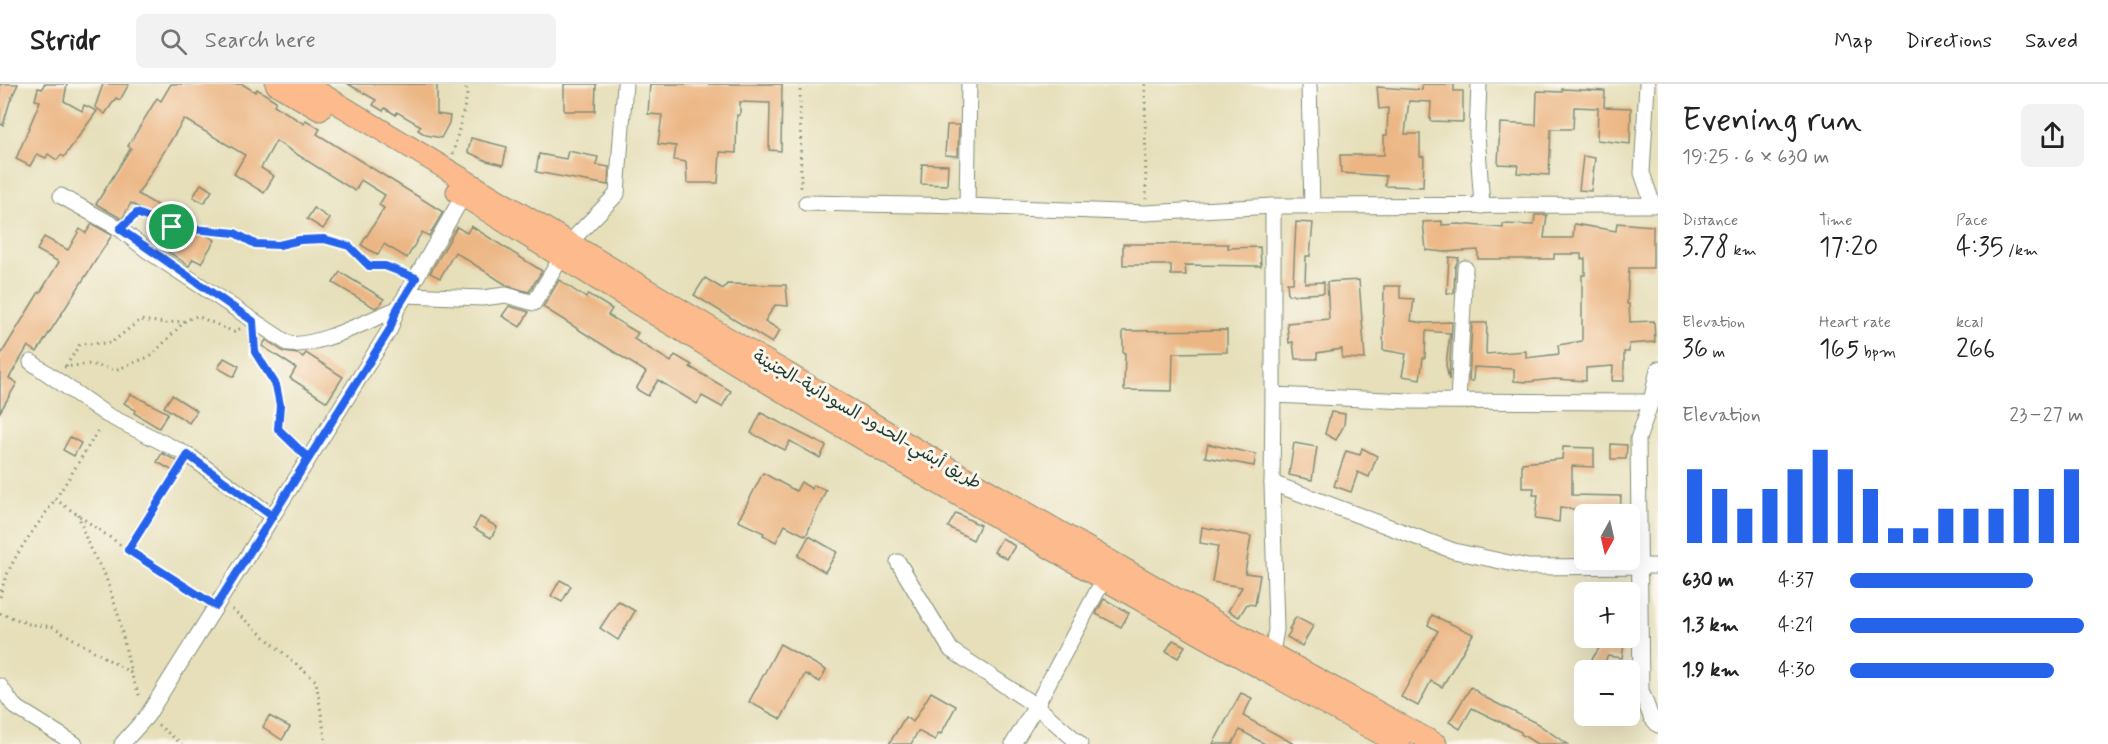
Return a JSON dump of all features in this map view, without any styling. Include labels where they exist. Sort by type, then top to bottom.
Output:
[{"type":"highway","points":[[276,84],[463,196],[566,250]]},
{"type":"highway","name":"طريق أبشي-الحدود السودانية-الجنينة","points":[[305,84],[448,170],[566,250],[764,360],[1108,571],[1270,663],[1436,744]]},
{"type":"highway","points":[[1270,663],[1400,744]]},
{"type":"street","points":[[406,295],[482,298],[506,295],[534,303],[566,250],[617,194],[625,84]]},
{"type":"street","points":[[967,206],[969,84]]},
{"type":"street","points":[[1309,84],[1312,207]]},
{"type":"street","points":[[1479,84],[1477,135],[1482,206]]},
{"type":"street","points":[[803,203],[1146,213],[1273,206],[1482,206],[1656,210],[1642,173],[1647,84]]},
{"type":"street","points":[[61,196],[120,229],[289,344],[297,345],[318,340],[397,309]]},
{"type":"street","points":[[122,744],[147,716],[390,329],[397,309],[463,196]]},
{"type":"street","points":[[1270,663],[1276,630],[1272,483],[1273,206]]},
{"type":"street","points":[[1458,401],[1465,268]]},
{"type":"street","points":[[31,363],[107,415],[188,455],[272,516]]},
{"type":"street","points":[[1639,504],[1638,440],[1652,402],[1658,369]]},
{"type":"street","points":[[1274,395],[1409,401],[1652,402]]},
{"type":"street","points":[[1272,483],[1454,551],[1528,567],[1574,566]]},
{"type":"street","points":[[898,562],[951,650],[1036,706],[1080,744]]},
{"type":"street","points":[[1640,565],[1658,566]]},
{"type":"street","points":[[1639,570],[1641,690],[1651,717],[1658,725]]},
{"type":"street","points":[[1013,744],[1036,706],[1108,571]]},
{"type":"street","points":[[0,686],[14,706],[75,744]]},
{"type":"path","points":[[448,170],[467,96],[466,84]]},
{"type":"path","points":[[800,84],[803,203]]},
{"type":"path","points":[[1145,84],[1146,213]]},
{"type":"path","points":[[120,229],[137,213],[172,227],[235,233],[255,244],[279,245],[300,240],[324,239],[349,246],[369,266],[385,266],[416,278]]},
{"type":"path","points":[[66,366],[80,344],[111,343],[140,320],[166,323],[197,316],[234,332],[253,321],[255,352],[276,385],[280,405],[278,429],[308,458]]},
{"type":"path","points":[[44,371],[90,364],[115,370],[151,356],[186,320]]},
{"type":"path","points":[[0,597],[3,581],[21,549],[107,415]]},
{"type":"path","points":[[128,550],[188,455]]},
{"type":"path","points":[[55,499],[128,550],[218,602],[316,681],[326,744]]},
{"type":"path","points":[[78,514],[89,547],[109,585],[118,614],[130,673],[147,716],[182,744]]},
{"type":"path","points":[[0,613],[29,624],[53,627],[130,673]]},
{"type":"building","points":[[0,84],[18,84],[3,125],[0,124]]},
{"type":"building","points":[[44,84],[67,84],[64,101],[82,111],[84,105],[97,111],[64,157],[61,155],[57,160],[48,154],[46,158],[37,154],[30,166],[16,159],[40,101],[35,100],[38,88],[42,89]]},
{"type":"building","points":[[103,84],[129,84],[120,100],[116,98],[105,114],[95,107]]},
{"type":"building","points":[[171,84],[242,84],[255,92],[257,89],[276,101],[274,105],[304,124],[306,120],[320,129],[317,134],[443,212],[429,236],[422,232],[407,258],[384,244],[378,255],[361,245],[384,208],[379,205],[385,195],[361,180],[355,191],[276,141],[261,168],[274,176],[264,193],[234,174],[245,155],[184,119],[138,194],[165,210],[159,220],[131,203],[122,219],[96,204],[131,148],[128,146],[157,98],[161,101]]},
{"type":"building","points":[[348,84],[437,84],[437,114],[450,116],[449,123],[441,138],[426,135],[418,130],[421,126],[397,112],[396,115],[385,108],[383,111],[373,105],[376,100]]},
{"type":"building","points":[[564,84],[596,84],[595,111],[564,111]]},
{"type":"building","points":[[650,84],[782,84],[781,151],[769,150],[770,103],[740,102],[740,115],[737,115],[736,153],[720,152],[718,183],[687,183],[686,162],[674,160],[676,146],[658,144],[662,115],[648,114]]},
{"type":"building","points":[[1422,84],[1454,84],[1454,91],[1463,91],[1463,122],[1430,121],[1431,102],[1409,101],[1405,134],[1420,134],[1420,156],[1424,157],[1423,187],[1385,186],[1386,176],[1341,173],[1340,155],[1384,155],[1388,108],[1379,109],[1377,87],[1422,90]]},
{"type":"building","points":[[1562,89],[1605,91],[1604,107],[1631,108],[1630,144],[1597,140],[1598,108],[1574,107],[1573,129],[1551,129],[1549,175],[1517,173],[1518,165],[1498,164],[1500,123],[1536,125],[1537,91],[1562,92]]},
{"type":"building","points":[[947,125],[959,125],[958,156],[945,155]]},
{"type":"building","points":[[471,138],[507,147],[503,165],[487,161],[468,152]]},
{"type":"building","points":[[568,151],[598,157],[596,165],[609,167],[608,185],[536,172],[539,154],[566,159]]},
{"type":"building","points":[[1583,156],[1595,158],[1591,191],[1579,190]]},
{"type":"building","points":[[922,164],[948,165],[947,185],[921,184]]},
{"type":"building","points":[[201,184],[212,191],[204,203],[193,197]]},
{"type":"building","points":[[314,208],[330,219],[323,229],[307,219]]},
{"type":"building","points":[[1535,215],[1547,215],[1544,238],[1573,238],[1574,224],[1616,231],[1617,223],[1653,226],[1653,268],[1629,268],[1627,304],[1629,304],[1630,322],[1654,321],[1655,342],[1629,344],[1629,352],[1624,352],[1624,381],[1612,381],[1613,366],[1586,368],[1586,381],[1554,379],[1527,382],[1514,381],[1514,369],[1474,367],[1473,381],[1469,381],[1472,323],[1487,323],[1486,354],[1526,351],[1526,358],[1559,354],[1558,345],[1582,341],[1582,275],[1585,275],[1585,259],[1581,259],[1581,254],[1554,254],[1554,259],[1478,259],[1478,250],[1444,252],[1426,250],[1423,222],[1442,221],[1442,225],[1459,224],[1503,228],[1503,224],[1534,225]]},
{"type":"building","points":[[1296,222],[1313,223],[1310,256],[1306,256],[1305,283],[1324,282],[1324,293],[1288,295],[1287,283],[1293,283]]},
{"type":"building","points":[[92,224],[112,235],[37,352],[28,346],[9,378],[17,383],[0,412],[0,356],[59,262],[37,250],[44,237],[68,250],[80,229],[86,233]]},
{"type":"building","points":[[471,226],[542,271],[529,292],[508,286],[455,252],[440,278],[430,273],[457,227],[467,233]]},
{"type":"building","points":[[196,229],[215,240],[201,263],[193,259],[189,266],[156,243],[163,232],[187,245]]},
{"type":"building","points":[[1123,244],[1228,244],[1228,248],[1260,247],[1261,266],[1185,265],[1186,275],[1171,275],[1171,265],[1123,265]]},
{"type":"building","points":[[1449,257],[1459,258],[1455,267],[1454,293],[1447,293]]},
{"type":"building","points":[[340,272],[384,299],[380,305],[375,308],[333,283]]},
{"type":"building","points":[[705,278],[723,289],[727,284],[786,285],[788,306],[775,305],[765,321],[780,330],[772,343],[694,295]]},
{"type":"building","points":[[559,280],[586,298],[588,294],[612,309],[608,315],[638,333],[634,339],[671,362],[675,355],[692,365],[690,367],[731,391],[722,407],[702,396],[697,404],[658,380],[648,396],[636,389],[646,372],[543,307]]},
{"type":"building","points":[[1359,280],[1365,359],[1342,358],[1342,349],[1317,353],[1317,359],[1295,359],[1293,342],[1289,343],[1287,323],[1329,319],[1327,282]]},
{"type":"building","points":[[1384,286],[1400,286],[1400,298],[1414,299],[1411,321],[1452,322],[1449,380],[1446,365],[1450,333],[1426,331],[1425,358],[1423,358],[1420,379],[1402,376],[1406,354],[1383,350]]},
{"type":"building","points":[[509,306],[529,312],[520,327],[502,316]]},
{"type":"building","points":[[1227,330],[1227,352],[1173,353],[1172,391],[1124,390],[1123,331]]},
{"type":"building","points":[[266,340],[284,352],[303,357],[306,353],[343,377],[327,402],[290,378],[296,368],[262,346]]},
{"type":"building","points":[[224,358],[239,366],[234,377],[218,368]]},
{"type":"building","points":[[131,394],[168,413],[159,428],[134,413],[135,410],[124,403]]},
{"type":"building","points":[[172,395],[197,411],[189,423],[164,407]]},
{"type":"building","points":[[1331,412],[1345,414],[1344,425],[1336,440],[1325,434]]},
{"type":"building","points":[[761,413],[826,446],[820,458],[790,441],[785,450],[751,433]]},
{"type":"building","points":[[70,437],[81,443],[74,456],[63,450]]},
{"type":"building","points":[[1294,443],[1317,447],[1312,480],[1289,475]]},
{"type":"building","points":[[1208,444],[1256,454],[1254,466],[1205,457]]},
{"type":"building","points":[[1611,444],[1627,445],[1626,459],[1611,459]]},
{"type":"building","points":[[1563,447],[1594,448],[1594,467],[1572,466],[1572,495],[1621,496],[1621,504],[1574,504],[1574,509],[1560,508],[1559,522],[1535,519],[1538,495],[1533,495],[1534,488],[1522,488],[1522,463],[1562,459]]},
{"type":"building","points":[[1362,448],[1377,456],[1369,477],[1358,472],[1351,492],[1334,486],[1346,451],[1360,455]]},
{"type":"building","points":[[162,453],[179,462],[173,471],[157,462]]},
{"type":"building","points":[[763,473],[796,491],[801,482],[812,489],[813,485],[826,490],[806,536],[785,525],[776,542],[763,535],[764,533],[738,521]]},
{"type":"building","points":[[956,513],[980,525],[973,540],[948,527]]},
{"type":"building","points":[[480,517],[497,527],[491,538],[474,528]]},
{"type":"building","points":[[1202,527],[1251,536],[1245,573],[1260,575],[1255,605],[1247,604],[1239,617],[1228,611],[1242,587],[1212,582],[1218,546],[1200,543]]},
{"type":"building","points":[[809,536],[837,552],[825,572],[798,556]]},
{"type":"building","points":[[1002,538],[1015,546],[1007,559],[994,552]]},
{"type":"building","points":[[560,580],[571,586],[562,602],[551,596]]},
{"type":"building","points":[[1104,599],[1129,613],[1121,627],[1096,614]]},
{"type":"building","points":[[618,601],[635,611],[618,640],[600,628]]},
{"type":"building","points":[[1432,615],[1473,634],[1442,687],[1431,681],[1418,706],[1401,697],[1438,631],[1428,625]]},
{"type":"building","points":[[1296,617],[1313,626],[1302,646],[1287,637]]},
{"type":"building","points":[[1173,640],[1185,646],[1178,658],[1166,651]]},
{"type":"building","points":[[780,644],[826,670],[820,682],[805,674],[781,719],[749,702]]},
{"type":"building","points":[[1599,648],[1624,648],[1622,658],[1608,656],[1606,660],[1591,660]]},
{"type":"building","points":[[1471,687],[1486,698],[1536,723],[1567,744],[1537,744],[1521,732],[1472,708],[1460,729],[1449,722]]},
{"type":"building","points":[[931,692],[956,706],[941,734],[939,733],[935,740],[918,731],[911,744],[889,744],[905,717],[913,722]]},
{"type":"building","points":[[1241,693],[1252,698],[1243,716],[1294,744],[1265,744],[1240,730],[1232,744],[1213,744]]},
{"type":"building","points":[[269,716],[290,727],[282,740],[263,727]]},
{"type":"route","points":[[137,213],[172,227],[235,233],[255,244],[279,245],[300,240],[324,239],[349,246],[369,266],[385,266],[416,278],[397,309],[390,329],[216,606],[128,550],[188,455],[272,516],[308,458],[278,429],[280,405],[276,385],[255,352],[253,321],[120,229],[137,213]]}]
